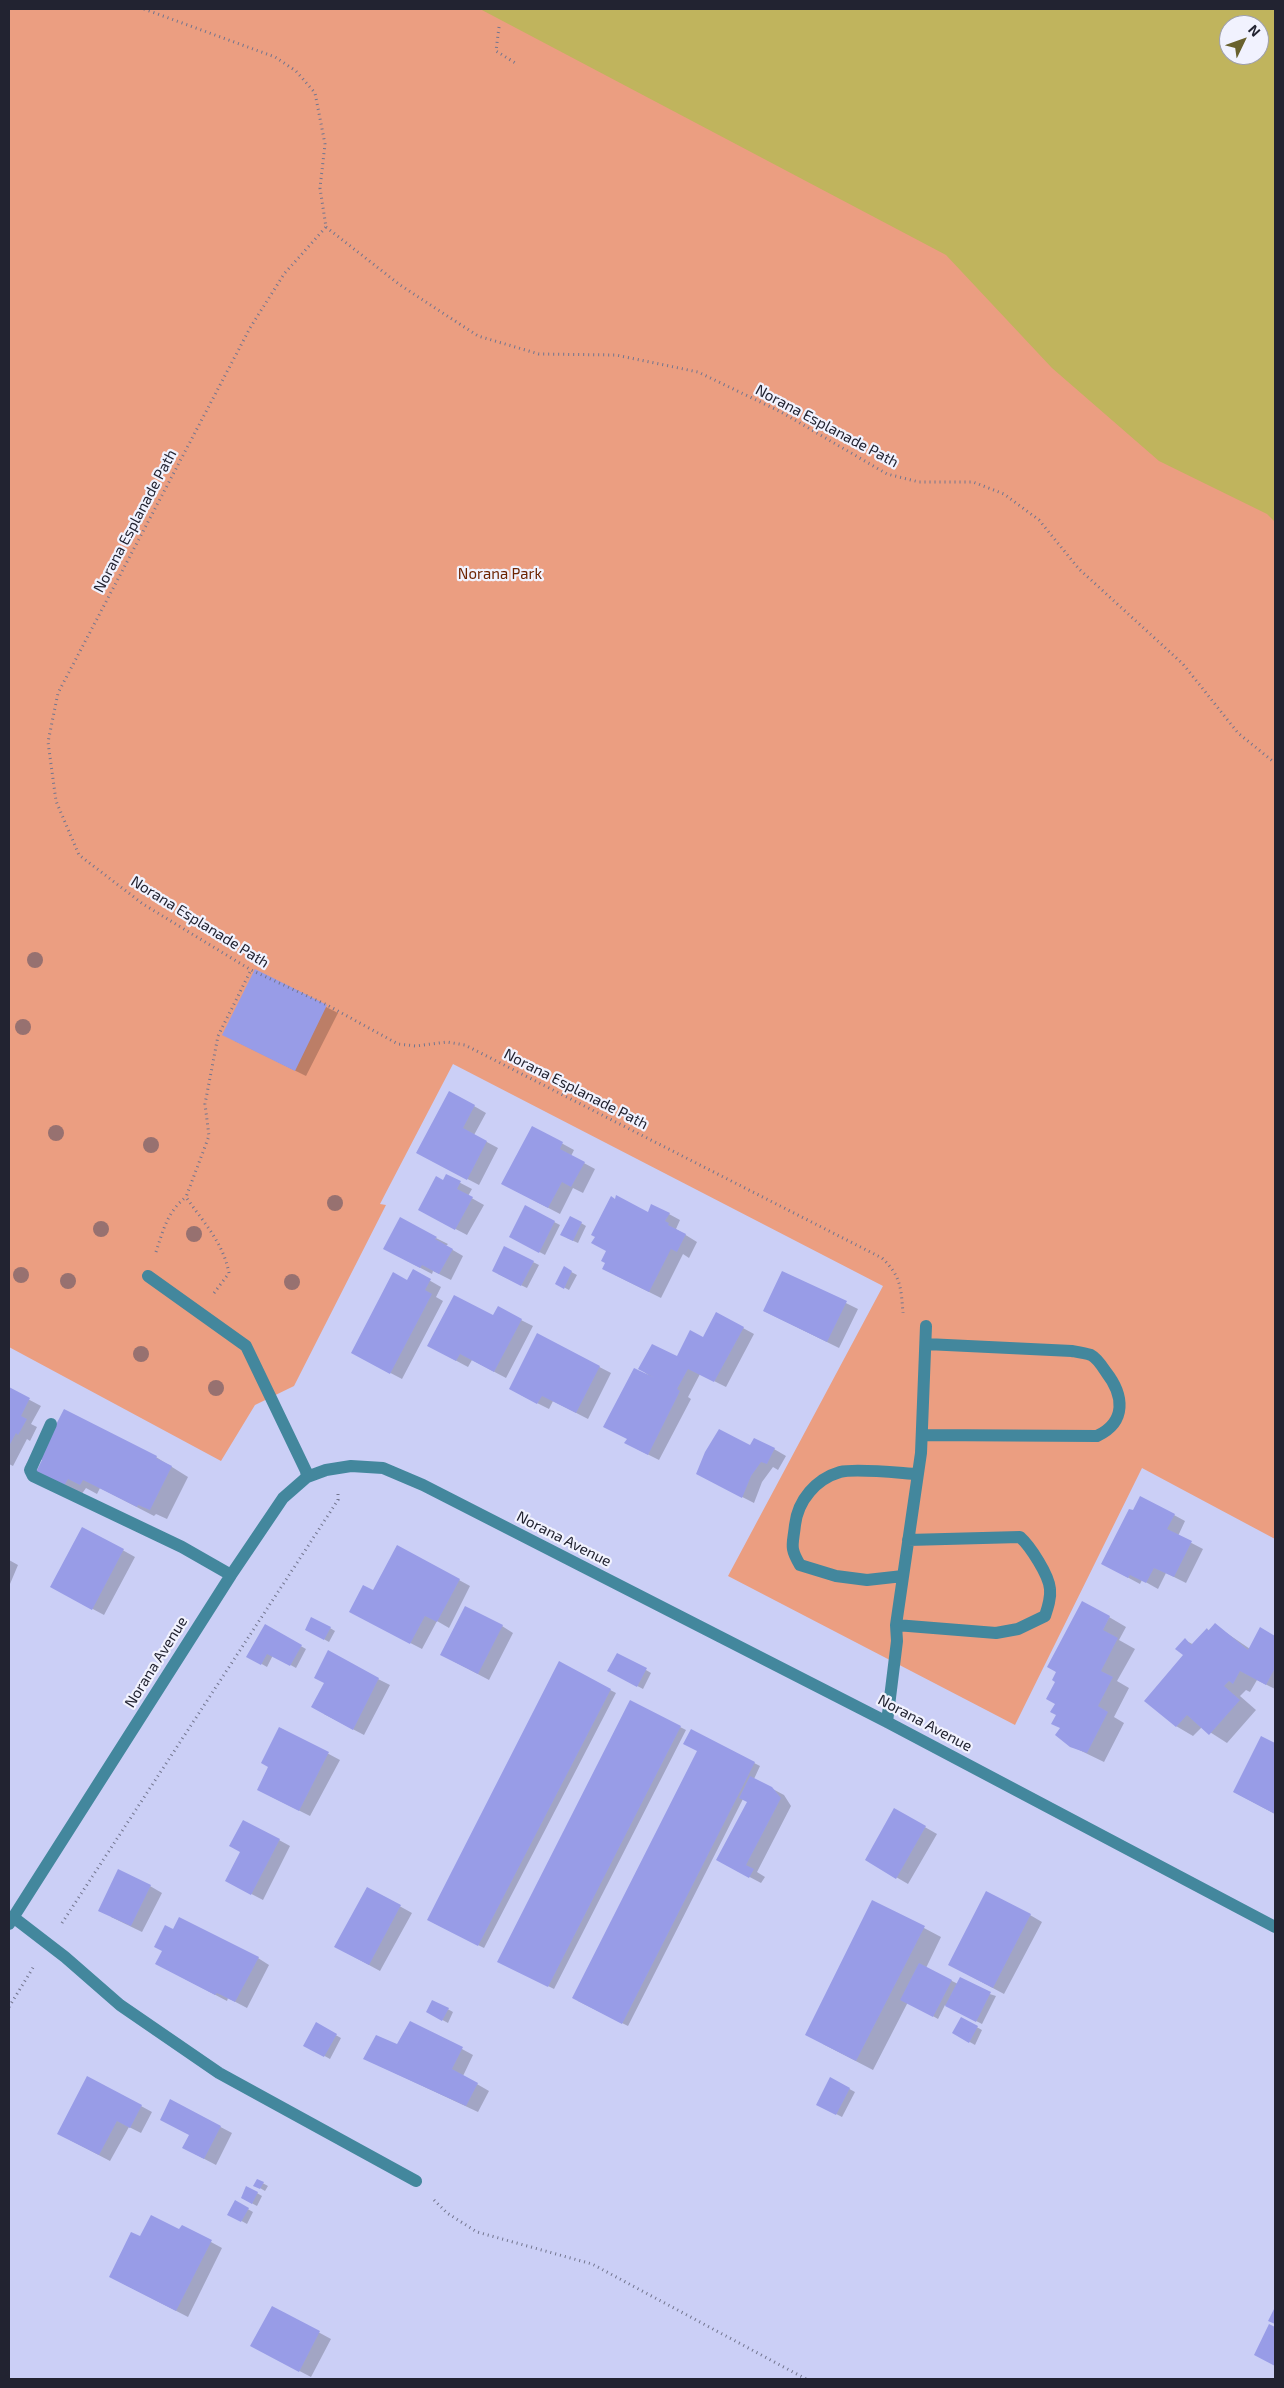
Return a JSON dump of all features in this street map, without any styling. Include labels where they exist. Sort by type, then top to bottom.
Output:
[{"type":"street","points":[[148,1276],[246,1346],[306,1471],[307,1477]]},
{"type":"street","points":[[887,1722],[897,1641],[896,1624],[922,1435],[926,1326]]},
{"type":"street","points":[[922,1435],[1097,1436],[1106,1432],[1118,1416],[1121,1401],[1114,1382],[1092,1355],[1072,1351],[926,1344]]},
{"type":"street","points":[[51,1424],[30,1470],[34,1476],[182,1547],[231,1575]]},
{"type":"street","name":"Norana Avenue","points":[[11,1921],[231,1575],[283,1498],[307,1477],[326,1470],[351,1466],[383,1468],[424,1485],[887,1722],[1275,1927]]},
{"type":"street","points":[[903,1576],[867,1580],[836,1576],[800,1565],[792,1551],[796,1516],[803,1499],[815,1485],[840,1472],[918,1474]]},
{"type":"street","points":[[896,1624],[996,1633],[1018,1629],[1045,1616],[1049,1604],[1050,1587],[1030,1545],[1020,1537],[908,1540]]},
{"type":"street","points":[[11,1921],[48,1944],[120,2005],[219,2073],[416,2182]]},
{"type":"path","points":[[144,9],[275,57],[296,71],[314,93],[325,144],[320,188],[326,227]]},
{"type":"path","points":[[499,27],[496,51],[517,64]]},
{"type":"path","name":"Norana Esplanade Path","points":[[903,1316],[901,1288],[895,1270],[882,1258],[465,1045],[447,1042],[416,1046],[398,1044],[327,1005],[251,970],[143,904],[79,855],[56,801],[48,742],[58,693],[250,328],[284,274],[326,227],[400,285],[478,336],[539,354],[616,355],[698,372],[782,412],[888,474],[919,482],[974,482],[1004,494],[1040,520],[1080,569],[1183,664],[1238,733],[1275,763]]},
{"type":"path","points":[[148,1276],[166,1218],[176,1205],[186,1198],[209,1136],[205,1104],[218,1036],[251,970]]},
{"type":"path","points":[[186,1198],[221,1247],[229,1273],[200,1314]]},
{"type":"path","points":[[9,2007],[48,1944],[338,1500],[338,1493]]},
{"type":"path","points":[[416,2182],[447,2213],[477,2232],[506,2242],[565,2254],[592,2264],[806,2379]]},
{"type":"green space","name":"Norana Park","points":[[9,9],[1275,9],[1275,1539],[1142,1468],[1015,1725],[728,1576],[883,1286],[453,1064],[380,1204],[386,1205],[294,1386],[255,1405],[221,1461],[9,1347]]},
{"type":"shaded area","points":[[480,9],[1275,9],[1275,522],[1267,514],[1159,461],[1052,368],[946,255]]},
{"type":"building","points":[[255,969],[327,1005],[295,1071],[222,1035]]},
{"type":"building","points":[[449,1091],[475,1105],[463,1128],[487,1141],[467,1180],[416,1153]]},
{"type":"building","points":[[532,1126],[563,1142],[560,1149],[585,1162],[571,1187],[562,1182],[548,1208],[501,1184]]},
{"type":"building","points":[[446,1174],[461,1181],[457,1189],[473,1197],[455,1230],[418,1210],[436,1176],[443,1180]]},
{"type":"building","points":[[616,1195],[648,1212],[651,1204],[670,1213],[665,1221],[669,1223],[668,1225],[686,1234],[677,1252],[671,1249],[649,1292],[602,1269],[605,1263],[601,1261],[606,1251],[591,1243],[595,1237],[591,1235],[611,1196],[615,1199]]},
{"type":"building","points":[[525,1205],[555,1221],[539,1253],[509,1237]]},
{"type":"building","points":[[570,1216],[582,1222],[573,1241],[560,1235]]},
{"type":"building","points":[[400,1217],[437,1237],[435,1239],[453,1249],[439,1274],[422,1265],[420,1268],[383,1249]]},
{"type":"building","points":[[504,1246],[534,1261],[521,1286],[492,1271]]},
{"type":"building","points":[[564,1266],[572,1271],[564,1289],[555,1284]]},
{"type":"building","points":[[413,1269],[431,1279],[425,1290],[432,1294],[390,1374],[351,1353],[393,1272],[407,1280]]},
{"type":"building","points":[[782,1271],[847,1301],[827,1342],[763,1311]]},
{"type":"building","points":[[454,1295],[493,1315],[498,1306],[522,1319],[494,1372],[460,1354],[456,1361],[427,1346]]},
{"type":"building","points":[[716,1312],[744,1327],[714,1382],[688,1369],[677,1389],[680,1391],[648,1455],[624,1443],[627,1439],[603,1427],[634,1368],[655,1378],[638,1369],[652,1344],[677,1356],[690,1330],[703,1337]]},
{"type":"building","points":[[537,1333],[600,1366],[576,1413],[542,1396],[537,1404],[509,1389]]},
{"type":"building","points":[[9,1387],[30,1398],[21,1416],[27,1419],[9,1446]]},
{"type":"building","points":[[64,1409],[157,1456],[156,1458],[172,1466],[150,1510],[138,1505],[137,1507],[83,1480],[80,1485],[68,1479],[64,1486],[36,1472],[42,1460],[39,1458]]},
{"type":"building","points":[[719,1429],[750,1445],[754,1438],[775,1448],[767,1464],[761,1462],[751,1476],[742,1498],[696,1474],[705,1452]]},
{"type":"building","points":[[1140,1496],[1175,1514],[1167,1529],[1192,1541],[1174,1577],[1154,1568],[1146,1583],[1130,1575],[1128,1578],[1101,1564],[1129,1509],[1133,1510]]},
{"type":"building","points":[[82,1527],[124,1549],[92,1610],[50,1587]]},
{"type":"building","points":[[397,1545],[460,1579],[437,1622],[425,1616],[410,1644],[349,1612],[363,1585],[373,1590]]},
{"type":"building","points":[[1082,1601],[1110,1616],[1103,1630],[1118,1638],[1101,1671],[1113,1677],[1098,1706],[1108,1712],[1087,1753],[1070,1747],[1055,1735],[1060,1728],[1051,1724],[1056,1715],[1050,1712],[1055,1704],[1046,1699],[1055,1682],[1052,1680],[1056,1672],[1047,1667]]},
{"type":"building","points":[[465,1606],[503,1625],[478,1674],[440,1655]]},
{"type":"building","points":[[311,1617],[331,1627],[324,1640],[305,1630]]},
{"type":"building","points":[[1215,1623],[1248,1650],[1260,1627],[1275,1636],[1275,1668],[1266,1685],[1240,1671],[1233,1684],[1229,1681],[1224,1686],[1240,1700],[1209,1735],[1187,1715],[1176,1727],[1144,1701],[1183,1655],[1175,1649],[1185,1638],[1191,1645],[1207,1628],[1208,1631]]},
{"type":"building","points":[[265,1624],[302,1645],[290,1666],[267,1654],[261,1665],[246,1657]]},
{"type":"building","points":[[328,1650],[379,1678],[353,1730],[311,1707],[324,1683],[314,1678]]},
{"type":"building","points":[[617,1653],[647,1668],[637,1687],[607,1671]]},
{"type":"building","points":[[559,1661],[611,1689],[478,1946],[427,1920]]},
{"type":"building","points":[[630,1700],[681,1726],[548,1987],[497,1962]]},
{"type":"building","points":[[279,1727],[329,1752],[299,1811],[257,1790],[268,1767],[261,1763]]},
{"type":"building","points":[[691,1729],[755,1762],[622,2024],[572,1998],[697,1751],[683,1744]]},
{"type":"building","points":[[1261,1736],[1275,1743],[1275,1814],[1233,1792]]},
{"type":"building","points":[[750,1776],[772,1787],[781,1798],[746,1865],[754,1869],[749,1878],[716,1860],[747,1802],[739,1798]]},
{"type":"building","points":[[894,1808],[926,1826],[896,1879],[865,1860]]},
{"type":"building","points":[[243,1820],[280,1839],[251,1895],[225,1881],[240,1852],[229,1846]]},
{"type":"building","points":[[118,1869],[151,1885],[131,1926],[98,1911]]},
{"type":"building","points":[[367,1887],[401,1905],[369,1965],[334,1947]]},
{"type":"building","points":[[986,1891],[1031,1914],[993,1988],[948,1965]]},
{"type":"building","points":[[872,1900],[925,1926],[856,2061],[805,2035]]},
{"type":"building","points":[[179,1917],[259,1957],[235,2002],[217,1993],[215,1995],[155,1964],[162,1951],[154,1947],[165,1925],[173,1929]]},
{"type":"building","points":[[919,1963],[952,1980],[933,2017],[900,2000]]},
{"type":"building","points":[[960,1977],[991,1992],[976,2022],[945,2006]]},
{"type":"building","points":[[432,2000],[449,2008],[442,2021],[426,2012]]},
{"type":"building","points":[[961,2017],[978,2026],[969,2043],[952,2033]]},
{"type":"building","points":[[410,2021],[463,2047],[452,2069],[478,2083],[466,2106],[363,2059],[376,2035],[397,2044]]},
{"type":"building","points":[[316,2022],[337,2034],[324,2057],[303,2046]]},
{"type":"building","points":[[87,2076],[142,2105],[130,2128],[117,2121],[99,2155],[57,2134]]},
{"type":"building","points":[[830,2077],[850,2088],[836,2115],[816,2105]]},
{"type":"building","points":[[170,2099],[221,2126],[204,2159],[182,2148],[189,2135],[160,2120]]},
{"type":"building","points":[[257,2179],[264,2182],[260,2189],[253,2186]]},
{"type":"building","points":[[246,2186],[258,2192],[252,2204],[241,2198]]},
{"type":"building","points":[[235,2200],[249,2208],[241,2222],[227,2215]]},
{"type":"building","points":[[151,2215],[179,2229],[182,2225],[212,2240],[176,2311],[109,2277],[131,2232],[140,2236]]},
{"type":"building","points":[[272,2306],[320,2331],[299,2372],[250,2346]]},
{"type":"building","points":[[1275,2307],[1275,2324],[1268,2321]]},
{"type":"building","points":[[1269,2324],[1275,2327],[1275,2366],[1254,2355]]}]
